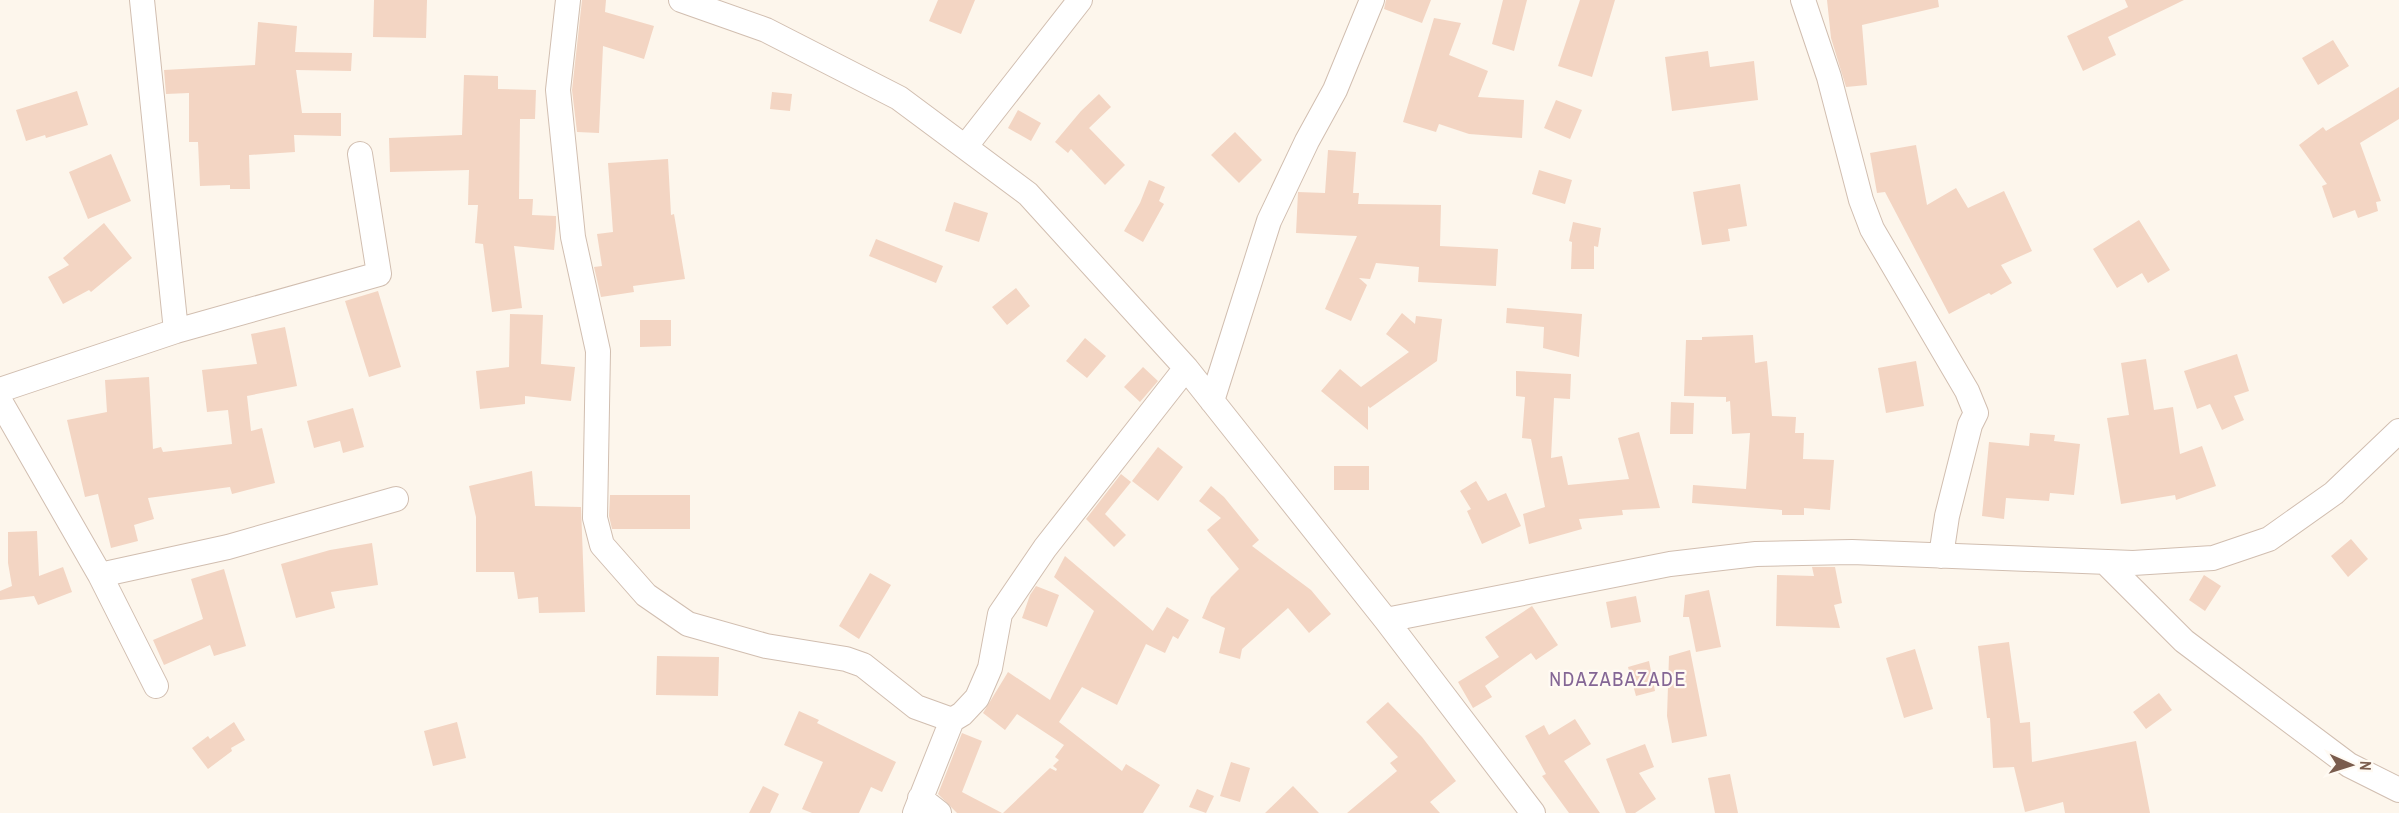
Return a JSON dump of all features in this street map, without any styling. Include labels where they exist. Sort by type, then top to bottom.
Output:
[{"type":"street","points":[[142,0],[176,331]]},
{"type":"street","points":[[568,0],[558,90],[573,237],[598,351],[595,518],[602,545],[646,595],[688,624],[766,646],[846,659],[863,665],[916,706],[952,720]]},
{"type":"street","points":[[681,0],[766,30],[899,98],[1028,194],[1186,368],[1386,620],[1530,812]]},
{"type":"street","points":[[964,147],[1080,0]]},
{"type":"street","points":[[1212,401],[1269,221],[1307,141],[1335,90],[1372,0]]},
{"type":"street","points":[[1803,0],[1828,77],[1861,200],[1872,229],[1967,391],[1976,413],[1970,425],[1947,516],[1941,556]]},
{"type":"street","points":[[0,390],[176,331],[379,274],[360,154]]},
{"type":"street","points":[[939,813],[917,806],[952,720],[962,714],[977,698],[990,668],[1000,614],[1045,548],[1091,487],[1186,368]]},
{"type":"street","points":[[0,401],[100,575],[156,686]]},
{"type":"street","points":[[1386,620],[1670,564],[1756,554],[1852,552],[2105,562],[2213,558],[2269,539],[2334,494],[2399,430]]},
{"type":"street","points":[[100,575],[228,547],[396,499]]},
{"type":"street","points":[[2105,562],[2184,641],[2349,765],[2399,790]]},
{"type":"building","points":[[374,0],[427,0],[426,38],[373,37]]},
{"type":"building","points":[[582,0],[606,0],[605,12],[654,26],[644,59],[603,46],[599,133],[577,132],[572,90]]},
{"type":"building","points":[[938,0],[975,0],[961,34],[929,21]]},
{"type":"building","points":[[1386,0],[1431,0],[1422,23],[1384,9]]},
{"type":"building","points":[[1503,0],[1527,0],[1514,51],[1492,44]]},
{"type":"building","points":[[1580,0],[1615,0],[1592,77],[1558,66]]},
{"type":"building","points":[[1827,0],[1938,0],[1939,7],[1862,25],[1867,85],[1846,87],[1831,38]]},
{"type":"building","points":[[2125,0],[2184,0],[2108,37],[2116,55],[2083,71],[2067,36],[2128,7]]},
{"type":"building","points":[[1434,18],[1461,23],[1449,55],[1488,71],[1478,97],[1524,100],[1522,138],[1469,134],[1439,124],[1436,132],[1403,122]]},
{"type":"building","points":[[258,22],[297,26],[295,52],[352,53],[351,71],[296,70],[302,113],[341,113],[341,136],[294,135],[295,152],[249,155],[250,189],[230,189],[230,185],[200,186],[198,142],[189,142],[189,93],[166,94],[164,70],[255,65]]},
{"type":"building","points":[[2333,40],[2349,66],[2318,85],[2302,58]]},
{"type":"building","points":[[1708,51],[1710,67],[1754,61],[1758,100],[1672,111],[1665,57]]},
{"type":"building","points":[[464,75],[498,76],[498,89],[536,90],[535,119],[520,119],[519,199],[533,199],[532,215],[556,216],[556,227],[554,250],[514,246],[522,308],[492,312],[483,244],[475,243],[478,205],[468,205],[469,170],[390,172],[389,138],[462,135]]},
{"type":"building","points":[[2399,87],[2399,119],[2360,143],[2381,201],[2376,202],[2378,211],[2358,218],[2355,210],[2333,218],[2322,186],[2327,184],[2299,145],[2323,127],[2326,131]]},
{"type":"building","points":[[77,91],[88,125],[46,138],[45,135],[26,141],[16,110]]},
{"type":"building","points":[[772,92],[792,94],[790,111],[770,109]]},
{"type":"building","points":[[1099,94],[1111,107],[1089,128],[1125,165],[1105,185],[1071,149],[1068,153],[1055,142]]},
{"type":"building","points":[[1556,100],[1582,110],[1570,139],[1544,128]]},
{"type":"building","points":[[1018,110],[1041,123],[1031,141],[1008,128]]},
{"type":"building","points":[[1235,132],[1262,160],[1239,183],[1211,155]]},
{"type":"building","points":[[1916,145],[1927,205],[1956,188],[1968,208],[2004,191],[2032,251],[2001,265],[2012,283],[1949,314],[1885,192],[1877,193],[1870,153]]},
{"type":"building","points":[[1328,150],[1356,152],[1353,193],[1359,193],[1358,204],[1441,205],[1440,246],[1498,249],[1496,286],[1418,282],[1419,267],[1376,263],[1370,279],[1359,278],[1367,285],[1351,321],[1325,309],[1357,236],[1296,233],[1298,192],[1325,193]]},
{"type":"building","points":[[111,154],[131,201],[88,219],[69,172]]},
{"type":"building","points":[[668,159],[671,215],[674,214],[685,279],[633,286],[634,292],[601,297],[594,267],[602,266],[597,234],[613,232],[608,163]]},
{"type":"building","points":[[1539,170],[1572,180],[1565,204],[1532,194]]},
{"type":"building","points":[[1149,180],[1165,187],[1159,201],[1164,204],[1143,242],[1124,231],[1140,203]]},
{"type":"building","points":[[1740,184],[1747,226],[1728,229],[1730,241],[1702,245],[1693,192]]},
{"type":"building","points":[[954,202],[988,213],[979,242],[945,231]]},
{"type":"building","points":[[2139,220],[2170,270],[2148,283],[2142,273],[2117,288],[2093,249]]},
{"type":"building","points":[[1573,222],[1601,228],[1598,247],[1594,246],[1594,269],[1571,269],[1572,242],[1569,241]]},
{"type":"building","points":[[104,223],[132,258],[91,292],[89,290],[63,304],[48,277],[69,265],[63,258]]},
{"type":"building","points":[[876,239],[943,266],[936,283],[869,256]]},
{"type":"building","points":[[1016,288],[1030,306],[1007,325],[992,307]]},
{"type":"building","points":[[378,291],[401,367],[369,377],[345,301]]},
{"type":"building","points":[[1507,308],[1582,314],[1579,357],[1543,348],[1544,327],[1506,323]]},
{"type":"building","points":[[1402,313],[1415,324],[1416,316],[1442,319],[1437,361],[1370,408],[1368,406],[1368,430],[1321,391],[1340,369],[1361,387],[1409,352],[1386,334]]},
{"type":"building","points":[[510,314],[543,315],[541,364],[575,367],[571,401],[525,396],[525,404],[480,409],[476,371],[509,367]]},
{"type":"building","points":[[640,320],[671,320],[671,346],[640,347]]},
{"type":"building","points":[[285,327],[297,386],[247,396],[251,431],[262,428],[275,483],[232,494],[230,487],[148,498],[154,519],[134,525],[138,541],[111,548],[98,494],[85,497],[67,420],[107,412],[105,380],[149,377],[153,449],[161,447],[163,452],[232,444],[228,410],[207,412],[202,370],[257,364],[251,334]]},
{"type":"building","points":[[1753,335],[1755,363],[1767,361],[1772,416],[1796,417],[1795,433],[1804,433],[1803,459],[1834,460],[1830,510],[1804,508],[1804,515],[1782,515],[1782,510],[1692,503],[1693,485],[1746,489],[1750,433],[1732,434],[1730,401],[1726,402],[1726,397],[1684,396],[1686,340],[1702,340],[1702,337]]},
{"type":"building","points":[[1085,338],[1106,356],[1087,378],[1066,361]]},
{"type":"building","points":[[2237,354],[2249,391],[2234,396],[2244,420],[2222,430],[2210,404],[2197,409],[2184,371]]},
{"type":"building","points":[[2146,359],[2154,410],[2173,407],[2180,454],[2202,446],[2216,486],[2176,500],[2175,495],[2121,504],[2107,418],[2129,415],[2121,363]]},
{"type":"building","points":[[1916,361],[1924,406],[1886,413],[1878,368]]},
{"type":"building","points":[[1143,367],[1158,381],[1140,402],[1124,387]]},
{"type":"building","points":[[1516,371],[1571,374],[1570,399],[1554,398],[1551,458],[1562,456],[1568,485],[1629,479],[1618,438],[1639,432],[1660,508],[1622,510],[1623,515],[1579,519],[1582,529],[1529,544],[1523,514],[1545,507],[1531,439],[1522,438],[1525,397],[1516,396]]},
{"type":"building","points":[[1671,402],[1694,403],[1693,434],[1670,434]]},
{"type":"building","points":[[353,408],[364,447],[343,453],[340,441],[314,448],[307,421]]},
{"type":"building","points":[[2030,433],[2055,435],[2054,441],[2080,444],[2074,495],[2050,493],[2049,501],[2006,498],[2004,519],[1982,516],[1989,442],[2029,446]]},
{"type":"building","points":[[1158,447],[1183,467],[1158,501],[1132,481]]},
{"type":"building","points":[[1334,466],[1369,466],[1369,490],[1334,490]]},
{"type":"building","points":[[532,471],[535,506],[581,507],[585,612],[539,613],[538,597],[518,599],[514,572],[476,572],[476,517],[469,486]]},
{"type":"building","points":[[1121,474],[1131,482],[1105,514],[1126,535],[1114,547],[1086,519]]},
{"type":"building","points":[[1476,481],[1488,501],[1506,493],[1521,526],[1482,544],[1467,511],[1471,509],[1460,491]]},
{"type":"building","points":[[1211,486],[1224,497],[1259,540],[1252,546],[1311,590],[1331,614],[1309,633],[1288,608],[1242,649],[1240,659],[1219,653],[1225,628],[1202,618],[1211,597],[1239,569],[1207,530],[1221,518],[1199,501]]},
{"type":"building","points":[[610,495],[690,495],[690,529],[612,529],[609,516]]},
{"type":"building","points":[[37,531],[39,576],[63,567],[72,592],[38,605],[34,596],[0,600],[0,591],[12,586],[8,563],[8,532]]},
{"type":"building","points":[[2351,539],[2368,559],[2348,577],[2331,556]]},
{"type":"building","points":[[372,543],[378,585],[331,592],[335,608],[296,618],[281,564],[330,550]]},
{"type":"building","points":[[1065,556],[1153,631],[1167,607],[1189,620],[1178,639],[1173,636],[1165,653],[1146,644],[1117,705],[1082,687],[1059,722],[1122,771],[1126,764],[1160,785],[1143,813],[1003,813],[1050,768],[1056,771],[1057,769],[1053,766],[1059,760],[1055,757],[1064,745],[1017,714],[1005,730],[983,713],[1008,672],[1050,700],[1094,611],[1054,577]]},
{"type":"building","points":[[1812,567],[1835,567],[1842,603],[1834,605],[1840,628],[1776,626],[1777,575],[1814,576]]},
{"type":"building","points":[[224,569],[246,646],[214,656],[210,645],[164,665],[153,640],[203,619],[191,579]]},
{"type":"building","points":[[870,573],[891,585],[859,639],[839,626]]},
{"type":"building","points":[[2204,575],[2221,586],[2205,611],[2189,600]]},
{"type":"building","points":[[1036,586],[1059,595],[1047,627],[1022,618],[1030,595]]},
{"type":"building","points":[[1709,590],[1721,647],[1696,652],[1689,617],[1683,617],[1685,595]]},
{"type":"building","points":[[1636,596],[1641,622],[1611,628],[1606,602]]},
{"type":"building","points":[[1532,606],[1558,645],[1536,660],[1531,653],[1485,686],[1492,697],[1473,708],[1458,682],[1499,657],[1485,637]]},
{"type":"building","points":[[2009,642],[2020,723],[2030,722],[2032,762],[2136,741],[2150,813],[2065,813],[2063,802],[2025,812],[2014,767],[1993,768],[1990,718],[1987,718],[1978,646]]},
{"type":"building","points":[[1915,649],[1933,709],[1904,718],[1886,658]]},
{"type":"building","points":[[1690,650],[1707,736],[1672,743],[1667,716],[1669,656]]},
{"type":"building","points":[[657,656],[719,657],[718,696],[656,695]]},
{"type":"building","points":[[1649,661],[1655,691],[1636,696],[1628,667]]},
{"type":"building","points":[[2159,693],[2172,710],[2146,729],[2133,712]]},
{"type":"building","points":[[1388,702],[1422,737],[1456,781],[1430,802],[1440,813],[1347,813],[1397,771],[1390,763],[1398,757],[1366,722]]},
{"type":"building","points":[[799,711],[819,720],[817,723],[896,762],[882,792],[871,787],[859,813],[812,813],[802,809],[823,762],[784,745]]},
{"type":"building","points":[[1575,719],[1591,744],[1564,761],[1600,813],[1569,813],[1542,776],[1546,774],[1525,736],[1544,725],[1549,735]]},
{"type":"building","points":[[234,722],[245,740],[231,748],[232,751],[208,769],[192,748],[208,736],[210,739]]},
{"type":"building","points":[[457,722],[466,758],[433,766],[424,731]]},
{"type":"building","points":[[962,733],[982,741],[962,792],[1002,813],[957,813],[938,794]]},
{"type":"building","points":[[1645,744],[1654,767],[1639,773],[1656,799],[1635,813],[1626,813],[1606,759]]},
{"type":"building","points":[[1231,762],[1250,768],[1240,802],[1220,796]]},
{"type":"building","points":[[1730,774],[1738,813],[1715,813],[1708,778]]},
{"type":"building","points":[[763,786],[779,794],[770,813],[749,813]]},
{"type":"building","points":[[1293,786],[1319,813],[1265,813]]},
{"type":"building","points":[[1197,789],[1214,796],[1206,813],[1189,807]]},
{"type":"district","name":"NDAZABAZADE","points":[[1618,678]]}]
